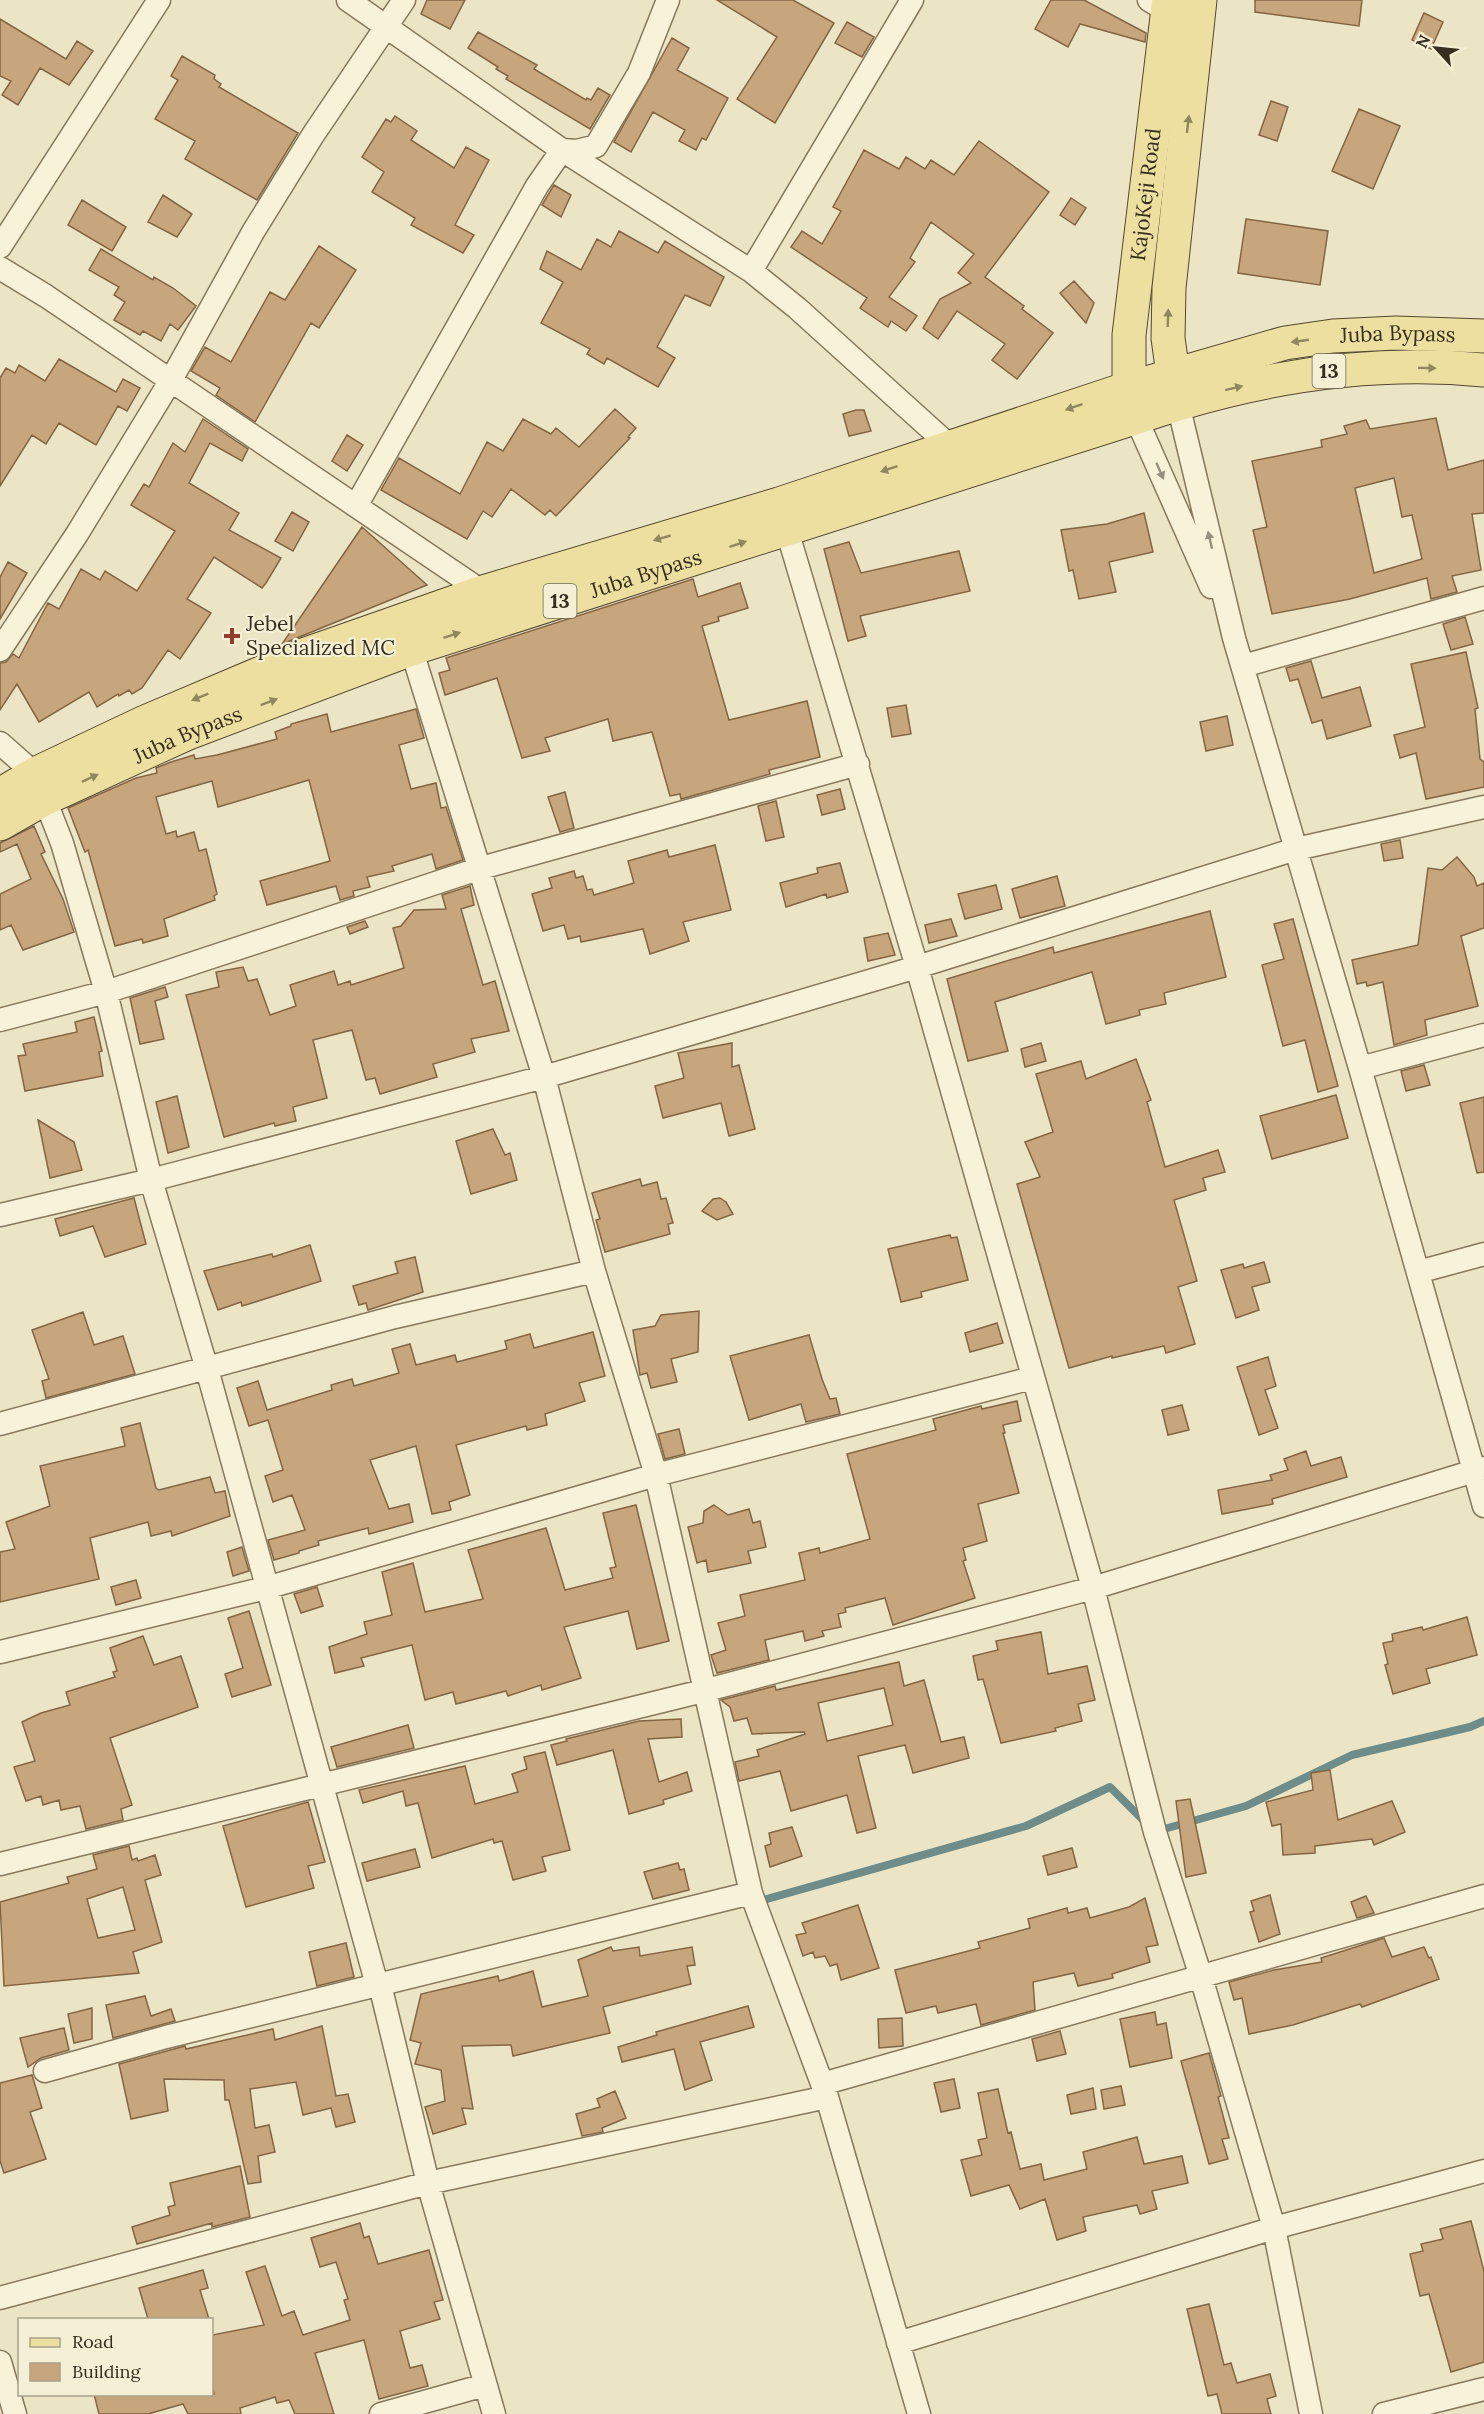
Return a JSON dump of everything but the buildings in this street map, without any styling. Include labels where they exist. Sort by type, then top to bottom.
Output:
[{"type":"main road","name":"KajoKeji Road","points":[[1175,390],[1168,338],[1169,288],[1200,0]]},
{"type":"main road","name":"KajoKeji Road","points":[[1133,403],[1129,335],[1157,118],[1161,4]]},
{"type":"main road","name":"Juba Bypass","points":[[1175,390],[1285,343],[1333,336],[1395,333],[1484,336]]},
{"type":"main road","name":"Juba Bypass","points":[[1175,390],[1234,387],[1289,376],[1339,370],[1395,367],[1484,370]]},
{"type":"main road","points":[[1133,403],[1175,390]]},
{"type":"main road","name":"Juba Bypass","points":[[407,635],[483,592],[783,516],[952,448],[1133,403]]},
{"type":"main road","name":"Juba Bypass","points":[[0,824],[40,787],[187,702],[306,654],[407,635],[1133,403]]},
{"type":"main road","name":"Juba Bypass","points":[[0,795],[40,787]]},
{"type":"street","points":[[0,247],[159,0]]},
{"type":"street","points":[[348,0],[562,150],[751,271],[797,308],[952,448]]},
{"type":"street","points":[[0,650],[77,534],[171,380],[253,232],[314,135],[375,48],[386,25],[404,0]]},
{"type":"street","points":[[562,150],[577,151],[596,146],[639,73],[668,0]]},
{"type":"street","points":[[751,271],[912,0]]},
{"type":"street","points":[[356,506],[537,186],[562,150]]},
{"type":"street","points":[[0,268],[171,380],[483,592]]},
{"type":"street","points":[[1175,390],[1234,638],[1418,1272],[1478,1470],[1484,1506]]},
{"type":"street","points":[[1133,403],[1234,638]]},
{"type":"street","points":[[783,516],[917,967],[1093,1588],[1155,1832],[1202,1977],[1274,2228],[1311,2414]]},
{"type":"street","points":[[1243,666],[1484,598]]},
{"type":"street","points":[[407,635],[544,1077],[594,1271],[656,1475],[703,1691],[751,1893],[825,2091],[919,2414]]},
{"type":"street","points":[[0,743],[40,787],[62,843],[106,992],[151,1180],[207,1369],[377,1985],[381,1989],[428,2182],[494,2414]]},
{"type":"street","points":[[0,1020],[106,992],[481,868],[858,764]]},
{"type":"street","points":[[0,1215],[151,1180],[544,1077],[917,967],[1296,849],[1484,807]]},
{"type":"street","points":[[1360,1068],[1484,1035]]},
{"type":"street","points":[[1418,1272],[1484,1254]]},
{"type":"street","points":[[0,1424],[395,1317],[594,1271]]},
{"type":"street","points":[[0,1652],[266,1588],[656,1475],[1032,1378]]},
{"type":"street","points":[[0,1864],[703,1691],[1093,1588],[1478,1470]]},
{"type":"street","points":[[45,2071],[166,2037],[751,1893]]},
{"type":"street","points":[[0,2298],[428,2182],[825,2091],[1202,1977],[1484,1896]]},
{"type":"street","points":[[898,2343],[1274,2228],[1484,2171]]},
{"type":"street","points":[[0,2362],[15,2414]]},
{"type":"street","points":[[381,2414],[485,2385]]},
{"type":"street","points":[[1384,2414],[1484,2389]]},
{"type":"waterway","points":[[1157,1831],[1246,1806],[1352,1755],[1470,1727],[1484,1721]]},
{"type":"waterway","points":[[756,1902],[1026,1826],[1110,1787],[1146,1823]]},
{"type":"place","name":"Jebel Specialized MC","points":[[232,636]]}]
